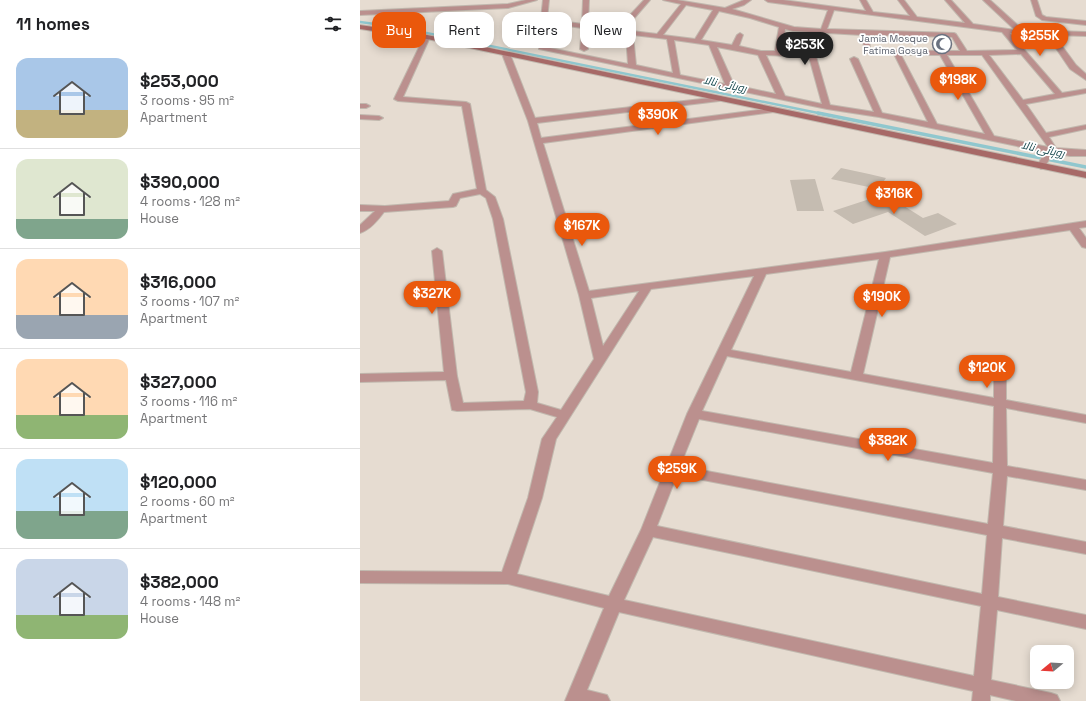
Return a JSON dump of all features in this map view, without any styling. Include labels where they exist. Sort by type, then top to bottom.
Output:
[{"type":"street","points":[[360,13],[508,6],[534,0]]},
{"type":"street","points":[[545,12],[546,0]]},
{"type":"street","points":[[585,12],[586,0]]},
{"type":"street","points":[[636,12],[647,0]]},
{"type":"street","points":[[666,0],[726,10],[745,17],[793,29],[907,35],[954,35]]},
{"type":"street","points":[[726,10],[748,0]]},
{"type":"street","points":[[768,0],[871,13],[907,35],[942,53],[1024,52]]},
{"type":"street","points":[[824,0],[829,8],[824,31]]},
{"type":"street","points":[[863,0],[871,13]]},
{"type":"street","points":[[901,0],[916,19],[1005,31],[1085,35]]},
{"type":"street","points":[[948,0],[971,26]]},
{"type":"street","points":[[986,0],[1021,32]]},
{"type":"street","points":[[1034,0],[1039,16],[1044,20],[1086,23]]},
{"type":"street","points":[[659,36],[685,3]]},
{"type":"street","points":[[697,41],[717,8]]},
{"type":"street","points":[[896,52],[916,19]]},
{"type":"street","points":[[946,23],[964,52]]},
{"type":"street","points":[[778,54],[782,26]]},
{"type":"street","points":[[360,27],[427,37],[719,99],[1042,165],[1084,176]]},
{"type":"street","points":[[1005,31],[1060,96]]},
{"type":"street","points":[[636,33],[712,43],[761,53],[812,55],[827,107]]},
{"type":"street","points":[[865,33],[867,52],[896,52]]},
{"type":"street","points":[[1049,33],[1073,67],[1086,78]]},
{"type":"street","points":[[734,47],[740,35]]},
{"type":"street","points":[[427,37],[398,99],[466,104],[482,191],[490,197],[498,219],[532,392],[530,405]]},
{"type":"street","points":[[670,38],[677,76]]},
{"type":"street","points":[[712,43],[730,86]]},
{"type":"street","points":[[541,48],[781,96],[827,107],[879,115],[1051,151],[1086,153]]},
{"type":"street","points":[[630,48],[632,66]]},
{"type":"street","points":[[896,52],[934,127]]},
{"type":"street","points":[[761,53],[781,96]]},
{"type":"street","points":[[942,53],[991,138]]},
{"type":"street","points":[[984,53],[1052,147],[1042,165]]},
{"type":"street","points":[[506,54],[532,121],[585,295],[600,359]]},
{"type":"street","points":[[854,59],[879,115]]},
{"type":"street","points":[[1021,103],[1086,91]]},
{"type":"street","points":[[532,121],[719,99]]},
{"type":"street","points":[[538,142],[774,110]]},
{"type":"street","points":[[360,117],[379,118]]},
{"type":"street","points":[[1043,136],[1086,127]]},
{"type":"street","points":[[360,208],[452,204],[456,196],[482,191]]},
{"type":"street","points":[[360,230],[385,208]]},
{"type":"street","points":[[585,295],[885,254],[1086,224]]},
{"type":"street","points":[[1072,226],[1086,245]]},
{"type":"street","points":[[437,252],[451,376],[457,408],[530,405],[565,415]]},
{"type":"street","points":[[856,376],[885,254]]},
{"type":"street","points":[[601,701],[575,698],[614,604],[648,530],[694,414],[762,271]]},
{"type":"street","points":[[508,578],[511,565],[526,528],[535,498],[549,439],[647,287]]},
{"type":"street","points":[[724,352],[1086,418]]},
{"type":"street","points":[[360,378],[451,376]]},
{"type":"street","points":[[981,693],[1000,469],[1000,376]]},
{"type":"street","points":[[694,414],[1086,485]]},
{"type":"street","points":[[672,469],[1086,548]]},
{"type":"street","points":[[648,530],[1086,622]]},
{"type":"street","points":[[360,576],[508,578],[981,693],[1051,701]]},
{"type":"building","points":[[841,168],[886,178],[878,189],[831,179]]},
{"type":"building","points":[[815,179],[824,211],[797,211],[790,180]]},
{"type":"building","points":[[885,194],[923,218],[938,213],[957,224],[925,236],[888,212],[853,224],[833,211]]},
{"type":"waterway","name":"روہائی نالا","points":[[360,22],[397,27],[823,114]]},
{"type":"waterway","name":"روہائی نالا","points":[[818,113],[1086,167]]},
{"type":"place","name":"Jamia Mosque Fatima Gosya","points":[[942,44]]}]
